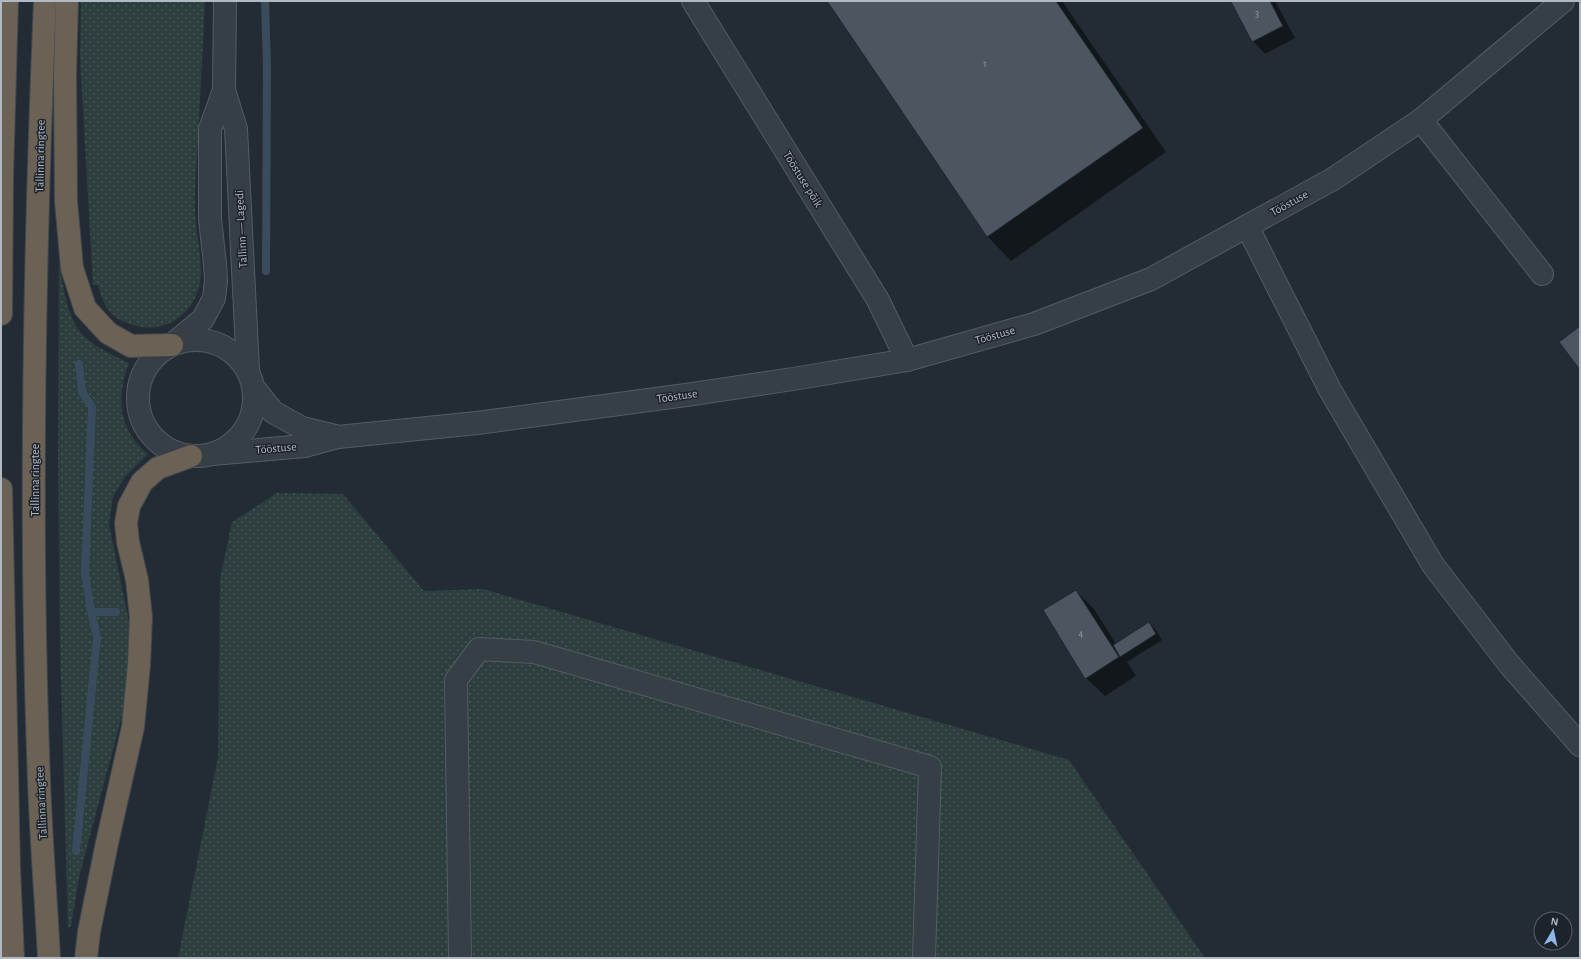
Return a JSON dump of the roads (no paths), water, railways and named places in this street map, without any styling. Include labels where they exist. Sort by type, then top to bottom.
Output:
[{"type":"highway","points":[[1,314],[2,177],[7,1]]},
{"type":"highway","name":"Tallinna ringtee","points":[[46,1],[41,102],[35,359],[34,562],[39,781],[49,958]]},
{"type":"highway","points":[[67,1],[65,74],[66,201],[72,268],[85,308],[108,332],[131,346],[172,345]]},
{"type":"highway","points":[[86,958],[89,932],[107,843],[133,727],[139,665],[141,617],[137,580],[128,542],[126,523],[129,506],[142,482],[158,468],[191,456]]},
{"type":"highway","points":[[1,490],[9,869],[13,958]]},
{"type":"street","name":"Tallinn — Lagedi","points":[[225,1],[224,90],[236,129],[251,379]]},
{"type":"street","name":"Tööstuse põik","points":[[692,1],[878,300],[907,360]]},
{"type":"street","name":"Tööstuse","points":[[212,454],[305,446],[338,437],[477,423],[793,379],[907,360],[1034,324],[1144,282],[1333,179],[1421,120],[1563,1]]},
{"type":"street","name":"Tallinn — Lagedi","points":[[172,345],[203,319],[214,298],[216,281],[210,219],[210,129],[224,90]]},
{"type":"street","points":[[1421,120],[1542,274]]},
{"type":"street","points":[[1247,226],[1330,390],[1433,565],[1509,664],[1580,745]]},
{"type":"street","points":[[189,340],[206,340],[223,346],[237,356],[251,379],[254,406],[250,422],[240,436],[228,447],[212,454],[191,456],[172,451],[156,441],[145,425],[138,408],[139,388],[145,370],[156,355],[172,345],[189,340]]},
{"type":"street","name":"Tööstuse","points":[[251,379],[273,412],[302,428],[338,437]]},
{"type":"street","points":[[460,958],[456,680],[479,649],[534,652],[930,767],[924,958]]},
{"type":"waterway","points":[[265,1],[267,67],[266,271]]},
{"type":"waterway","points":[[79,364],[82,392],[92,407],[85,573],[91,612]]},
{"type":"waterway","points":[[76,851],[97,637],[91,612],[116,612]]}]
